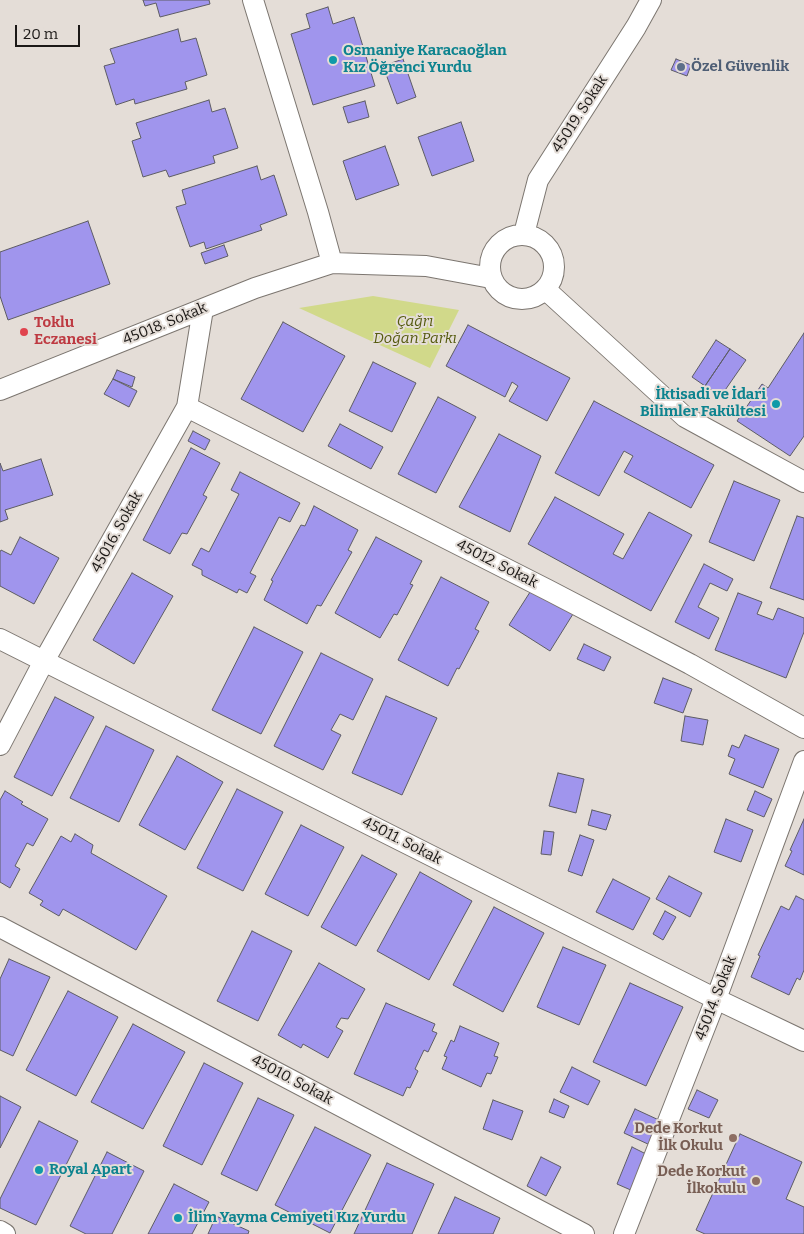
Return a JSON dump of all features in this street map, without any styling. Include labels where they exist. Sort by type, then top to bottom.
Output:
[{"type":"street","points":[[253,0],[332,263]]},
{"type":"street","name":"45019. Sokak","points":[[524,234],[538,180],[636,27],[651,0]]},
{"type":"street","points":[[524,234],[534,236],[543,242],[552,255],[554,270],[551,280],[545,289],[536,296],[526,299],[515,298],[505,294],[491,278],[489,268],[490,257],[495,247],[513,235],[524,234]]},
{"type":"street","name":"45018. Sokak","points":[[0,390],[255,288],[332,263],[426,266],[491,278]]},
{"type":"street","points":[[545,289],[685,417],[804,482]]},
{"type":"street","name":"45016. Sokak","points":[[0,745],[186,407],[203,309]]},
{"type":"street","name":"45012. Sokak","points":[[186,407],[548,590],[804,725]]},
{"type":"street","name":"45011. Sokak","points":[[0,638],[44,662],[716,999],[804,1041]]},
{"type":"street","points":[[804,725],[804,754]]},
{"type":"street","name":"45014. Sokak","points":[[624,1234],[716,999],[804,761]]},
{"type":"street","name":"45010. Sokak","points":[[0,927],[584,1234]]},
{"type":"street","points":[[0,1232],[5,1234]]},
{"type":"green space","name":"Çağrı Doğan Parkı","points":[[373,296],[459,310],[430,368],[299,308]]},
{"type":"building","points":[[143,0],[209,0],[210,4],[160,17],[156,3],[145,6]]},
{"type":"building","name":"Osmaniye Karacaoğlan Kız Öğrenci Yurdu","points":[[328,7],[333,24],[354,17],[375,86],[313,105],[291,34],[310,28],[306,14]]},
{"type":"building","points":[[178,29],[181,42],[196,38],[207,75],[185,82],[187,89],[135,104],[134,99],[116,105],[104,66],[115,63],[110,49]]},
{"type":"building","points":[[403,59],[416,97],[397,104],[383,66]]},
{"type":"building","name":"Özel Güvenlik","points":[[676,59],[691,65],[687,76],[671,70]]},
{"type":"building","points":[[209,100],[212,112],[225,108],[238,148],[213,156],[215,163],[169,177],[166,170],[143,177],[132,141],[141,138],[136,123]]},
{"type":"building","points":[[365,101],[369,117],[348,123],[343,107]]},
{"type":"building","points":[[461,122],[474,161],[432,176],[418,137]]},
{"type":"building","points":[[385,146],[399,185],[356,200],[343,161]]},
{"type":"building","points":[[257,166],[261,180],[274,175],[287,215],[260,225],[262,230],[206,249],[204,242],[190,247],[176,207],[186,204],[182,190]]},
{"type":"building","points":[[88,221],[110,284],[8,320],[0,296],[0,252]]},
{"type":"building","points":[[224,245],[228,256],[205,264],[201,253]]},
{"type":"building","points":[[283,322],[345,356],[303,432],[241,399]]},
{"type":"building","points":[[468,325],[570,378],[547,421],[509,401],[518,386],[512,382],[505,397],[446,366]]},
{"type":"building","name":"İktisadi ve İdari Bilimler Fakültesi","points":[[804,333],[804,436],[790,456],[737,421],[762,384],[768,388]]},
{"type":"building","points":[[716,340],[730,349],[705,386],[692,377]]},
{"type":"building","points":[[730,349],[746,360],[721,396],[705,386]]},
{"type":"building","points":[[373,362],[416,383],[392,432],[349,411]]},
{"type":"building","points":[[117,370],[135,377],[132,387],[113,379]]},
{"type":"building","points":[[113,379],[137,391],[129,407],[104,394]]},
{"type":"building","points":[[438,397],[476,417],[436,493],[398,474]]},
{"type":"building","points":[[594,401],[714,465],[691,508],[624,472],[633,456],[624,451],[599,496],[555,473]]},
{"type":"building","points":[[340,424],[383,447],[371,469],[328,446]]},
{"type":"building","points":[[193,431],[210,440],[205,450],[188,441]]},
{"type":"building","points":[[499,434],[541,456],[510,532],[459,507]]},
{"type":"building","points":[[191,448],[220,463],[203,495],[207,497],[187,534],[182,533],[170,554],[143,540]]},
{"type":"building","points":[[41,459],[53,495],[5,510],[8,519],[0,522],[0,463],[3,471]]},
{"type":"building","points":[[240,472],[300,503],[290,522],[279,517],[250,573],[256,576],[247,593],[239,589],[237,593],[202,575],[202,570],[192,565],[201,548],[209,552],[239,494],[231,490]]},
{"type":"building","points":[[734,481],[780,500],[754,561],[709,542]]},
{"type":"building","points":[[555,497],[624,534],[613,554],[623,559],[649,512],[692,535],[651,611],[528,544]]},
{"type":"building","points":[[314,506],[358,530],[348,550],[352,552],[321,606],[317,605],[307,624],[264,600],[273,581],[271,580],[301,525],[305,526]]},
{"type":"building","points":[[797,516],[804,518],[804,600],[770,588]]},
{"type":"building","points":[[20,537],[59,558],[34,604],[0,586],[0,552],[1,550],[11,555]]},
{"type":"building","points":[[376,537],[422,561],[410,584],[413,585],[397,615],[394,614],[380,638],[335,613]]},
{"type":"building","points":[[704,564],[733,579],[727,591],[710,583],[698,607],[719,618],[709,639],[675,622]]},
{"type":"building","points":[[132,573],[173,596],[134,664],[93,640]]},
{"type":"building","points":[[441,577],[489,602],[475,629],[479,631],[448,686],[398,660]]},
{"type":"building","points":[[532,589],[573,614],[550,651],[509,625]]},
{"type":"building","points":[[738,593],[762,602],[757,614],[773,620],[778,608],[804,618],[804,632],[786,678],[715,650]]},
{"type":"building","points":[[254,627],[303,652],[261,734],[212,710]]},
{"type":"building","points":[[584,644],[611,657],[604,671],[577,659]]},
{"type":"building","points":[[321,653],[373,679],[353,720],[340,714],[331,730],[341,735],[323,770],[274,746]]},
{"type":"building","points":[[663,678],[692,689],[683,713],[654,703]]},
{"type":"building","points":[[386,696],[437,718],[402,795],[352,773]]},
{"type":"building","points":[[55,697],[94,717],[52,796],[14,777]]},
{"type":"building","points":[[685,716],[708,720],[703,745],[681,741]]},
{"type":"building","points":[[106,726],[154,750],[119,822],[70,798]]},
{"type":"building","points":[[745,735],[779,749],[763,788],[729,774],[735,759],[728,756],[732,745],[739,748]]},
{"type":"building","points":[[177,756],[223,782],[185,850],[139,825]]},
{"type":"building","points":[[558,773],[584,779],[576,813],[549,806]]},
{"type":"building","points":[[237,789],[283,812],[243,891],[197,868]]},
{"type":"building","points":[[5,791],[23,802],[21,804],[48,819],[33,846],[27,843],[15,866],[20,869],[10,888],[0,882],[0,800]]},
{"type":"building","points":[[755,791],[772,799],[764,817],[747,810]]},
{"type":"building","points":[[592,810],[611,815],[606,830],[588,825]]},
{"type":"building","points":[[726,819],[753,830],[741,862],[714,852]]},
{"type":"building","points":[[804,819],[804,875],[785,866]]},
{"type":"building","points":[[301,825],[344,847],[308,916],[265,894]]},
{"type":"building","points":[[544,831],[554,832],[551,855],[541,854]]},
{"type":"building","points":[[75,834],[93,845],[91,853],[167,896],[136,950],[63,909],[59,916],[40,905],[43,901],[29,893],[61,836],[71,842]]},
{"type":"building","points":[[580,835],[594,840],[582,876],[568,871]]},
{"type":"building","points":[[362,855],[397,874],[356,946],[321,927]]},
{"type":"building","points":[[420,872],[472,901],[429,980],[377,951]]},
{"type":"building","points":[[669,876],[702,893],[690,917],[656,899]]},
{"type":"building","points":[[613,879],[650,898],[633,930],[596,912]]},
{"type":"building","points":[[796,896],[804,900],[804,970],[800,980],[797,978],[789,995],[751,977],[760,956],[758,955],[781,906],[789,910]]},
{"type":"building","points":[[494,907],[544,933],[503,1012],[453,985]]},
{"type":"building","points":[[665,911],[676,917],[663,940],[653,934]]},
{"type":"building","points":[[252,931],[292,951],[258,1021],[217,1001]]},
{"type":"building","points":[[563,947],[606,965],[579,1025],[537,1007]]},
{"type":"building","points":[[9,959],[50,977],[13,1056],[0,1050],[0,979]]},
{"type":"building","points":[[319,963],[365,989],[348,1019],[341,1018],[336,1027],[343,1031],[328,1058],[303,1044],[301,1048],[278,1035]]},
{"type":"building","points":[[630,983],[683,1007],[646,1086],[593,1062]]},
{"type":"building","points":[[68,991],[118,1017],[76,1096],[26,1070]]},
{"type":"building","points":[[386,1003],[435,1024],[432,1031],[437,1033],[428,1052],[424,1050],[415,1069],[418,1071],[410,1088],[407,1087],[403,1096],[354,1074]]},
{"type":"building","points":[[133,1024],[185,1052],[143,1129],[91,1102]]},
{"type":"building","points":[[460,1026],[499,1043],[494,1056],[498,1057],[491,1074],[487,1073],[481,1087],[442,1069],[447,1057],[444,1056],[451,1040],[454,1042]]},
{"type":"building","points":[[204,1063],[243,1083],[202,1165],[163,1146]]},
{"type":"building","points":[[572,1067],[600,1081],[588,1105],[560,1092]]},
{"type":"building","points":[[697,1090],[718,1100],[709,1118],[688,1109]]},
{"type":"building","points":[[0,1096],[21,1107],[0,1148]]},
{"type":"building","points":[[258,1098],[294,1115],[257,1191],[221,1174]]},
{"type":"building","points":[[554,1099],[569,1106],[564,1118],[549,1112]]},
{"type":"building","points":[[493,1100],[523,1111],[512,1140],[483,1129]]},
{"type":"building","points":[[635,1109],[661,1121],[650,1145],[624,1133]]},
{"type":"building","name":"Royal Apart","points":[[39,1121],[78,1141],[36,1225],[0,1208],[0,1199]]},
{"type":"building","points":[[315,1127],[371,1155],[330,1233],[275,1205]]},
{"type":"building","name":"Dede Korkut İlkokulu","points":[[740,1134],[802,1162],[786,1199],[804,1207],[804,1234],[705,1234],[696,1230]]},
{"type":"building","points":[[632,1147],[648,1155],[633,1191],[617,1184]]},
{"type":"building","points":[[107,1152],[144,1171],[112,1234],[86,1234],[70,1226]]},
{"type":"building","points":[[541,1157],[561,1167],[546,1196],[527,1186]]},
{"type":"building","points":[[387,1163],[434,1184],[412,1234],[354,1234]]},
{"type":"building","name":"İlim Yayma Cemiyeti Kız Yurdu","points":[[174,1184],[209,1202],[192,1234],[148,1234]]},
{"type":"building","points":[[455,1197],[500,1218],[493,1234],[438,1234]]},
{"type":"building","points":[[216,1216],[249,1231],[248,1234],[208,1234]]},
{"type":"place","name":"Osmaniye Karacaoğlan Kız Öğrenci Yurdu","points":[[333,60]]},
{"type":"place","name":"Özel Güvenlik","points":[[681,67]]},
{"type":"place","name":"Toklu Eczanesi","points":[[24,332]]},
{"type":"place","name":"İktisadi ve İdari Bilimler Fakültesi","points":[[776,404]]},
{"type":"place","name":"Dede Korkut İlk Okulu","points":[[733,1138]]},
{"type":"place","name":"Royal Apart","points":[[39,1170]]},
{"type":"place","name":"Dede Korkut İlkokulu","points":[[756,1181]]},
{"type":"place","name":"İlim Yayma Cemiyeti Kız Yurdu","points":[[178,1218]]}]
